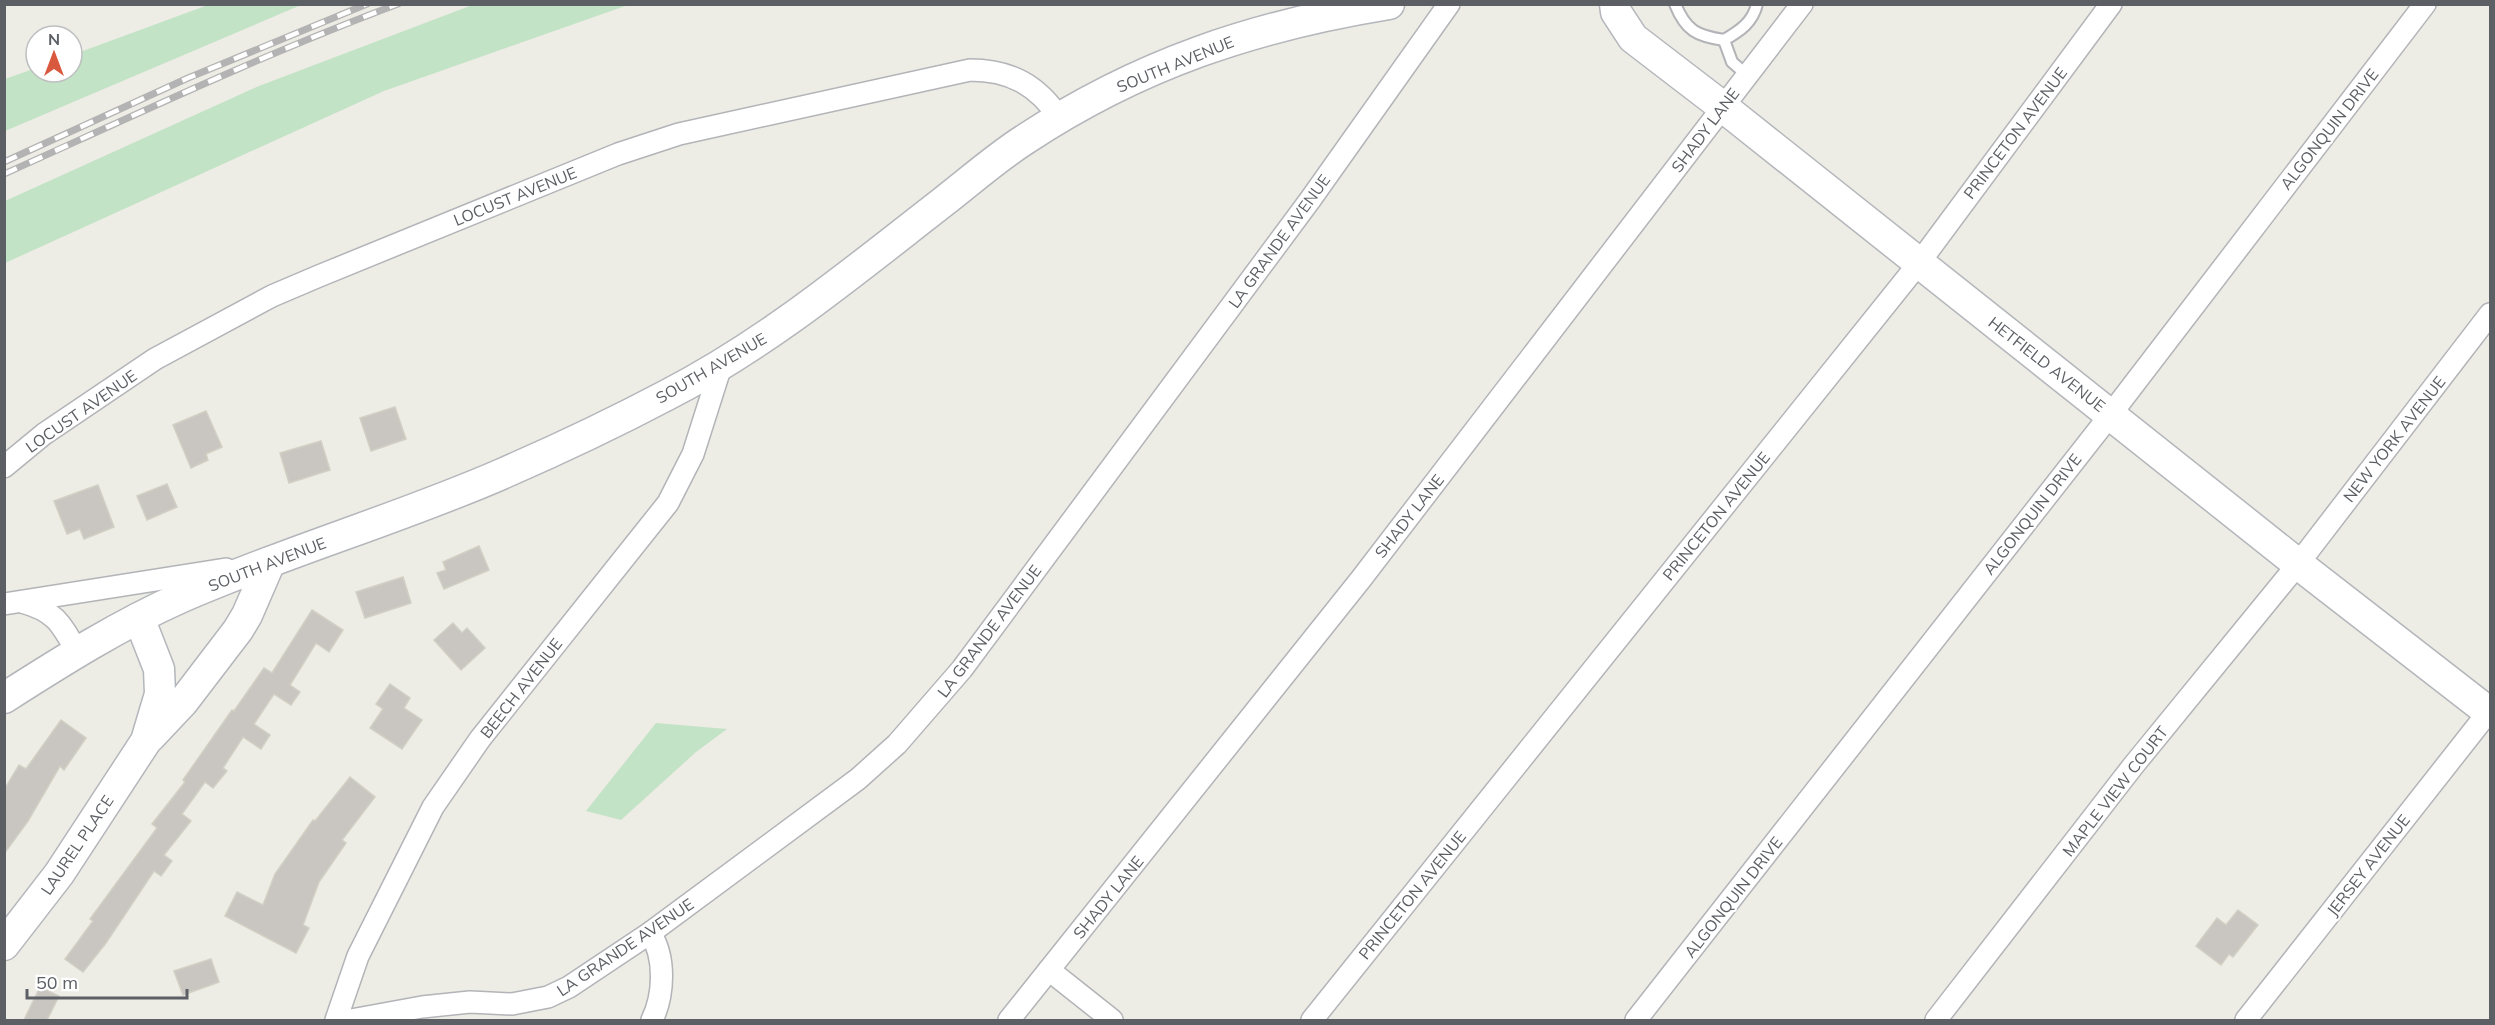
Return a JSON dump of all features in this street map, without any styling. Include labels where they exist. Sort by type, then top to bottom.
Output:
[{"type":"street","name":"SOUTH AVENUE","points":[[4,698],[77,652],[182,597],[503,473],[664,397],[721,366],[782,326],[1024,140],[1112,88],[1178,58],[1260,31],[1324,15],[1389,4]]},
{"type":"street","name":"LA GRANDE AVENUE","points":[[351,1020],[422,1007],[470,1002],[512,1004],[548,998],[569,987],[650,933],[858,778],[897,744],[931,708],[962,669],[1295,219],[1449,4]]},
{"type":"street","name":"HETFIELD AVENUE","points":[[1615,4],[1616,12],[1633,38],[2298,564],[2490,712]]},
{"type":"street","name":"SHADY LANE","points":[[1009,1020],[1360,579],[1802,4]]},
{"type":"street","name":"PRINCETON AVENUE","points":[[1312,1020],[1919,262],[2111,4]]},
{"type":"street","name":"ALGONQUIN DRIVE","points":[[1636,1020],[2110,414],[2425,4]]},
{"type":"street","name":"LOCUST AVENUE","points":[[4,467],[44,434],[154,359],[272,296],[618,154],[679,134],[970,70],[989,70],[1008,74],[1025,82],[1041,94],[1060,119]]},
{"type":"street","name":"NEW YORK AVENUE","points":[[2298,564],[2490,314]]},
{"type":"street","name":"BEECH AVENUE","points":[[336,1020],[358,956],[433,807],[480,739],[668,503],[693,454],[721,366]]},
{"type":"street","points":[[13,603],[270,562]]},
{"type":"street","name":"LAUREL PLACE","points":[[4,945],[59,874],[146,741],[183,702],[238,630],[270,562]]},
{"type":"street","name":"MAPLE VIEW COURT","points":[[1936,1020],[2133,766],[2298,564]]},
{"type":"street","points":[[13,603],[40,607],[54,616],[77,652]]},
{"type":"street","name":"LAUREL PLACE","points":[[139,618],[159,669],[160,694],[146,741]]},
{"type":"street","name":"JERSEY AVENUE","points":[[2246,1020],[2490,712]]},
{"type":"street","points":[[650,933],[659,957],[661,979],[656,1012],[652,1020]]},
{"type":"street","points":[[1049,970],[1112,1020]]},
{"type":"lane","points":[[1675,4],[1682,22],[1690,29],[1703,37],[1724,40],[1741,30],[1754,16],[1757,4]]},
{"type":"lane","points":[[1724,40],[1732,62],[1747,75]]},
{"type":"green space","points":[[475,4],[628,5],[384,91],[5,263],[5,201],[259,86]]},
{"type":"green space","points":[[208,5],[301,5],[5,131],[5,79],[24,72],[24,84],[84,84],[84,51]]},
{"type":"green space","points":[[656,723],[727,729],[696,752],[621,820],[586,811]]},
{"type":"building","points":[[395,407],[406,439],[371,451],[360,418]]},
{"type":"building","points":[[206,411],[222,447],[206,454],[208,460],[191,468],[173,425]]},
{"type":"building","points":[[321,441],[330,470],[289,483],[280,453]]},
{"type":"building","points":[[167,484],[177,507],[147,520],[137,496]]},
{"type":"building","points":[[98,485],[114,527],[84,539],[80,529],[67,534],[54,501]]},
{"type":"building","points":[[479,546],[489,570],[444,589],[437,573],[446,570],[443,562]]},
{"type":"building","points":[[403,577],[411,603],[365,618],[356,592]]},
{"type":"building","points":[[312,610],[343,630],[329,652],[316,643],[290,685],[300,692],[291,705],[274,694],[254,724],[270,735],[261,749],[243,737],[223,768],[227,771],[213,788],[205,782],[182,814],[191,821],[164,855],[172,861],[161,876],[154,871],[106,943],[83,972],[65,959],[93,921],[90,919],[157,828],[152,824],[185,782],[183,780],[232,710],[234,711],[264,668],[272,673]]},
{"type":"building","points":[[453,623],[462,633],[467,628],[485,648],[461,670],[434,640]]},
{"type":"building","points":[[390,684],[410,698],[404,708],[422,720],[402,749],[370,728],[383,709],[376,704]]},
{"type":"building","points":[[61,720],[86,738],[64,770],[60,766],[28,821],[4,854],[4,790],[19,765],[26,769]]},
{"type":"building","points":[[350,777],[375,797],[342,840],[346,843],[319,882],[303,925],[309,928],[296,953],[225,916],[237,892],[263,905],[275,874],[313,820],[315,821]]},
{"type":"building","points":[[2238,910],[2258,925],[2233,957],[2229,954],[2221,965],[2196,946],[2217,918],[2226,925]]},
{"type":"building","points":[[211,959],[219,982],[183,995],[174,971]]},
{"type":"building","points":[[40,987],[59,996],[47,1020],[24,1020]]},
{"type":"railway","points":[[4,162],[188,78],[367,4]]},
{"type":"railway","points":[[4,174],[249,64],[398,4]]}]
